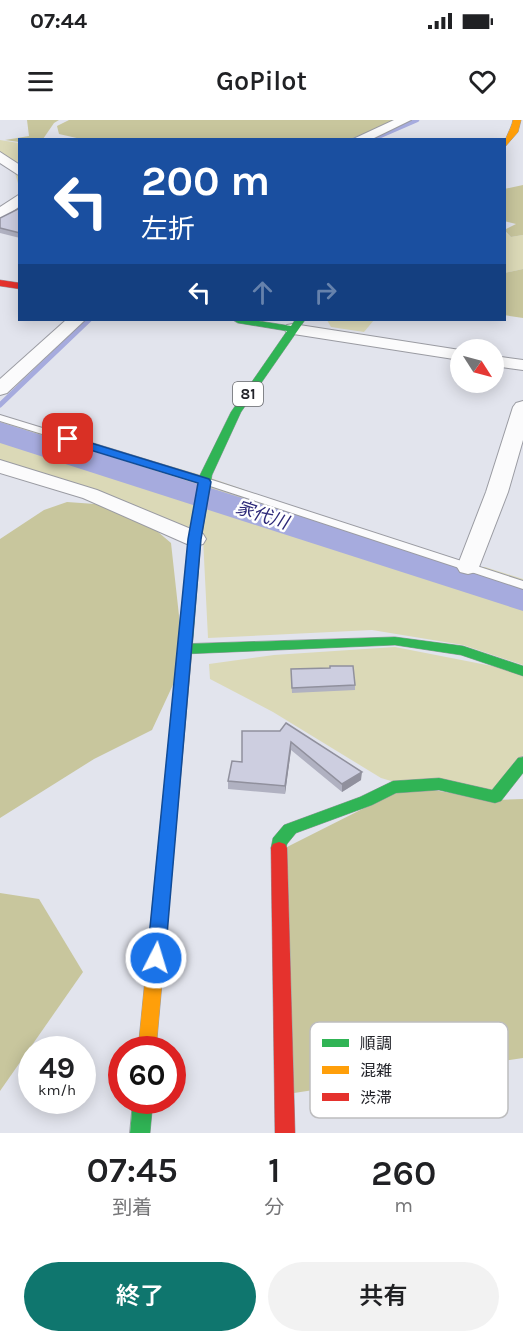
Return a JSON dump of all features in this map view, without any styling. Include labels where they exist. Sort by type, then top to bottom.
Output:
[{"type":"main road","points":[[506,144],[514,132],[517,120]]},
{"type":"main road","points":[[0,283],[18,286]]},
{"type":"main road","points":[[252,321],[296,324]]},
{"type":"main road","name":"81","points":[[148,1036],[195,539],[205,478],[236,411],[296,324]]},
{"type":"main road","points":[[184,649],[395,641],[463,651],[523,671]]},
{"type":"main road","points":[[285,1133],[279,842],[290,829],[366,801],[393,787],[439,784],[495,797],[523,762]]},
{"type":"main road","points":[[140,1133],[142,1114]]},
{"type":"street","points":[[362,138],[405,120]]},
{"type":"street","points":[[506,144],[523,138]]},
{"type":"street","points":[[0,156],[18,170]]},
{"type":"street","points":[[0,214],[18,200]]},
{"type":"street","points":[[0,389],[75,321]]},
{"type":"street","points":[[296,324],[450,353]]},
{"type":"street","points":[[504,362],[523,365]]},
{"type":"street","points":[[468,567],[497,492],[523,407]]},
{"type":"street","points":[[0,466],[90,494],[195,539]]},
{"type":"lane","points":[[0,418],[205,478],[362,535],[523,585]]},
{"type":"shaded area","points":[[27,120],[59,120],[54,123],[44,138],[18,138],[18,142],[5,140],[29,136]]},
{"type":"shaded area","points":[[69,120],[399,120],[353,138],[77,138],[59,134],[57,126]]},
{"type":"shaded area","points":[[0,140],[18,143],[18,184],[11,159],[0,156]]},
{"type":"shaded area","points":[[523,185],[523,235],[511,237],[506,232],[506,229],[516,224],[506,222],[506,189]]},
{"type":"shaded area","points":[[506,233],[511,237],[523,235],[523,269],[506,273]]},
{"type":"shaded area","points":[[523,269],[523,318],[506,315],[506,273]]},
{"type":"shaded area","points":[[328,321],[373,321],[364,332],[331,327]]},
{"type":"shaded area","points":[[0,417],[205,476],[468,567],[485,567],[523,579],[523,665],[463,645],[372,630],[208,638],[203,538],[0,468]]},
{"type":"shaded area","points":[[67,502],[95,504],[137,514],[171,543],[184,661],[152,730],[94,759],[0,818],[0,539],[44,510]]},
{"type":"shaded area","points":[[395,647],[523,672],[523,755],[495,797],[408,786],[381,778],[273,712],[210,679],[209,664],[274,655]]},
{"type":"shaded area","points":[[408,786],[495,800],[523,799],[523,1058],[508,1060],[508,1022],[310,1022],[310,1091],[294,1093],[287,847]]},
{"type":"shaded area","points":[[0,893],[39,899],[83,972],[38,1036],[18,1036],[18,1065],[0,1091]]},
{"type":"building","points":[[18,209],[18,232],[0,228],[0,218]]},
{"type":"building","points":[[330,666],[353,666],[355,685],[292,688],[291,669],[330,668]]},
{"type":"building","points":[[286,723],[362,772],[342,784],[291,742],[285,786],[228,781],[232,761],[242,762],[242,731],[280,731]]},
{"type":"waterway","points":[[376,138],[417,120]]},
{"type":"waterway","points":[[0,405],[88,321]]},
{"type":"waterway","name":"家代川","points":[[0,432],[523,599]]},
{"type":"traffic: fast","points":[[244,321],[293,329]]},
{"type":"traffic: fast","points":[[186,638],[195,539],[206,475],[236,412],[299,321]]},
{"type":"traffic: fast","points":[[184,649],[395,641],[463,651],[523,671]]},
{"type":"traffic: fast","points":[[279,848],[279,842],[290,829],[366,801],[393,787],[439,784],[495,797],[523,762]]},
{"type":"traffic: fast","points":[[140,1133],[142,1114]]},
{"type":"traffic: slow","points":[[506,143],[514,132],[517,120]]},
{"type":"traffic: slow","points":[[148,1036],[186,638]]},
{"type":"traffic: jam","points":[[0,283],[18,286]]},
{"type":"traffic: jam","points":[[279,848],[285,1133]]},
{"type":"route","points":[[68,439],[205,482],[195,539],[156,958]]}]
